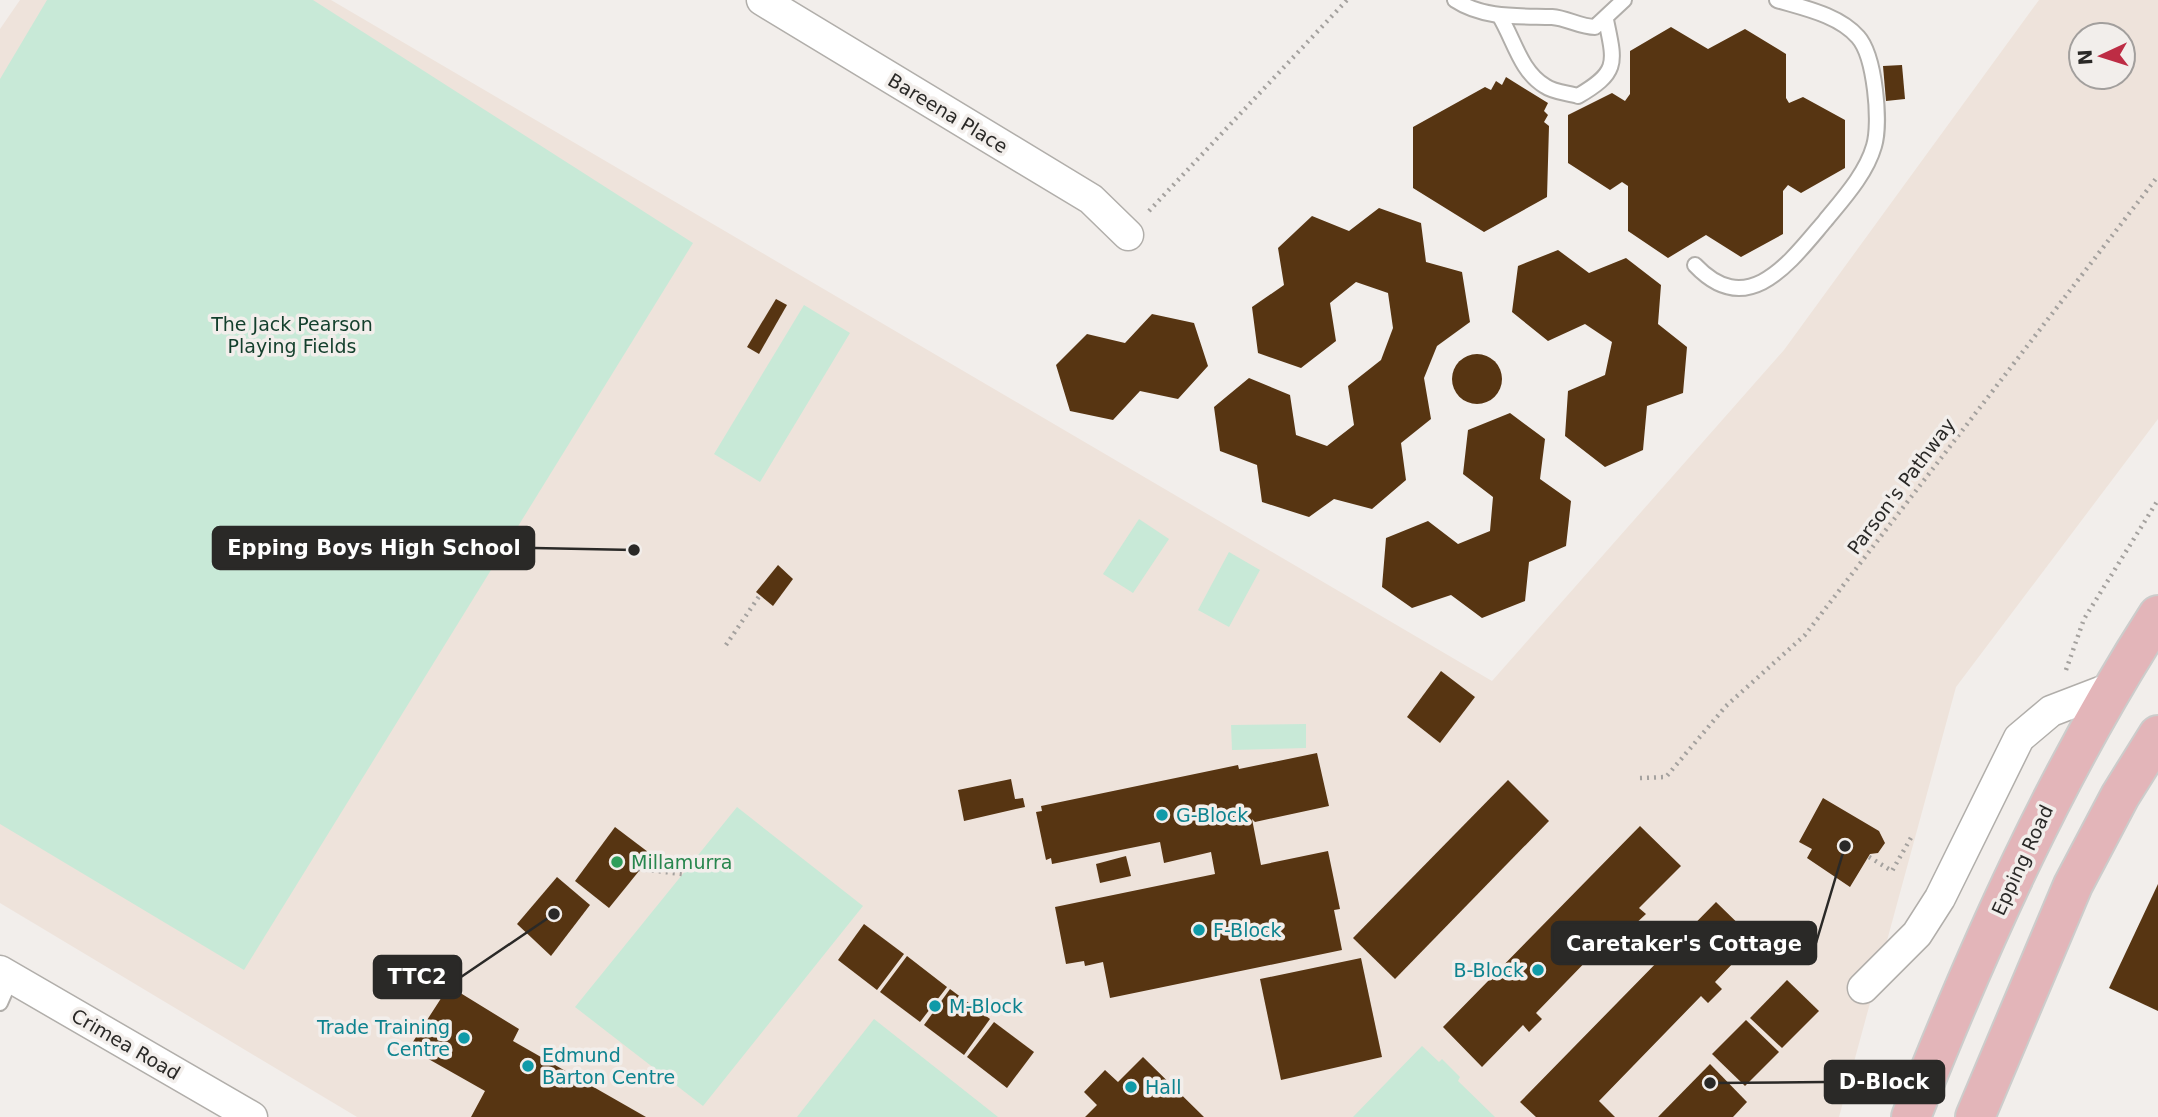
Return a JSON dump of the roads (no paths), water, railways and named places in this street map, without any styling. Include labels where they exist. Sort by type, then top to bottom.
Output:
[{"type":"main road","name":"Epping Road","points":[[1911,1117],[1975,958],[2049,802],[2111,688],[2158,615]]},
{"type":"main road","points":[[1975,1117],[2073,885],[2120,796],[2158,735]]},
{"type":"street","name":"Bareena Place","points":[[762,0],[1091,199],[1128,235]]},
{"type":"street","points":[[1863,988],[1917,934],[1940,898],[2019,738],[2051,710],[2111,688]]},
{"type":"street","name":"Crimea Road","points":[[4,984],[252,1117]]},
{"type":"lane","points":[[1455,0],[1468,8],[1499,15],[1555,17],[1580,27],[1595,27],[1606,20],[1624,0]]},
{"type":"lane","points":[[1695,265],[1710,282],[1745,288],[1781,272],[1847,195],[1874,145],[1878,112],[1870,68],[1860,38],[1834,19],[1777,0]]},
{"type":"lane","points":[[1499,15],[1514,38],[1523,66],[1545,87],[1578,96],[1604,81],[1613,55],[1606,20]]},
{"type":"place","name":"Epping Boys High School","points":[[634,550]]},
{"type":"place","name":"G-Block","points":[[1162,815]]},
{"type":"place","name":"Caretaker's Cottage","points":[[1845,846]]},
{"type":"place","name":"Millamurra","points":[[617,862]]},
{"type":"place","name":"TTC2","points":[[554,914]]},
{"type":"place","name":"F-Block","points":[[1199,930]]},
{"type":"place","name":"B-Block","points":[[1538,970]]},
{"type":"place","name":"M-Block","points":[[935,1006]]},
{"type":"place","name":"Trade Training Centre","points":[[464,1038]]},
{"type":"place","name":"Edmund Barton Centre","points":[[528,1066]]},
{"type":"place","name":"D-Block","points":[[1710,1083]]},
{"type":"place","name":"Hall","points":[[1131,1087]]},
{"type":"park label","name":"The Jack Pearson Playing Fields","points":[[292,335]]}]
